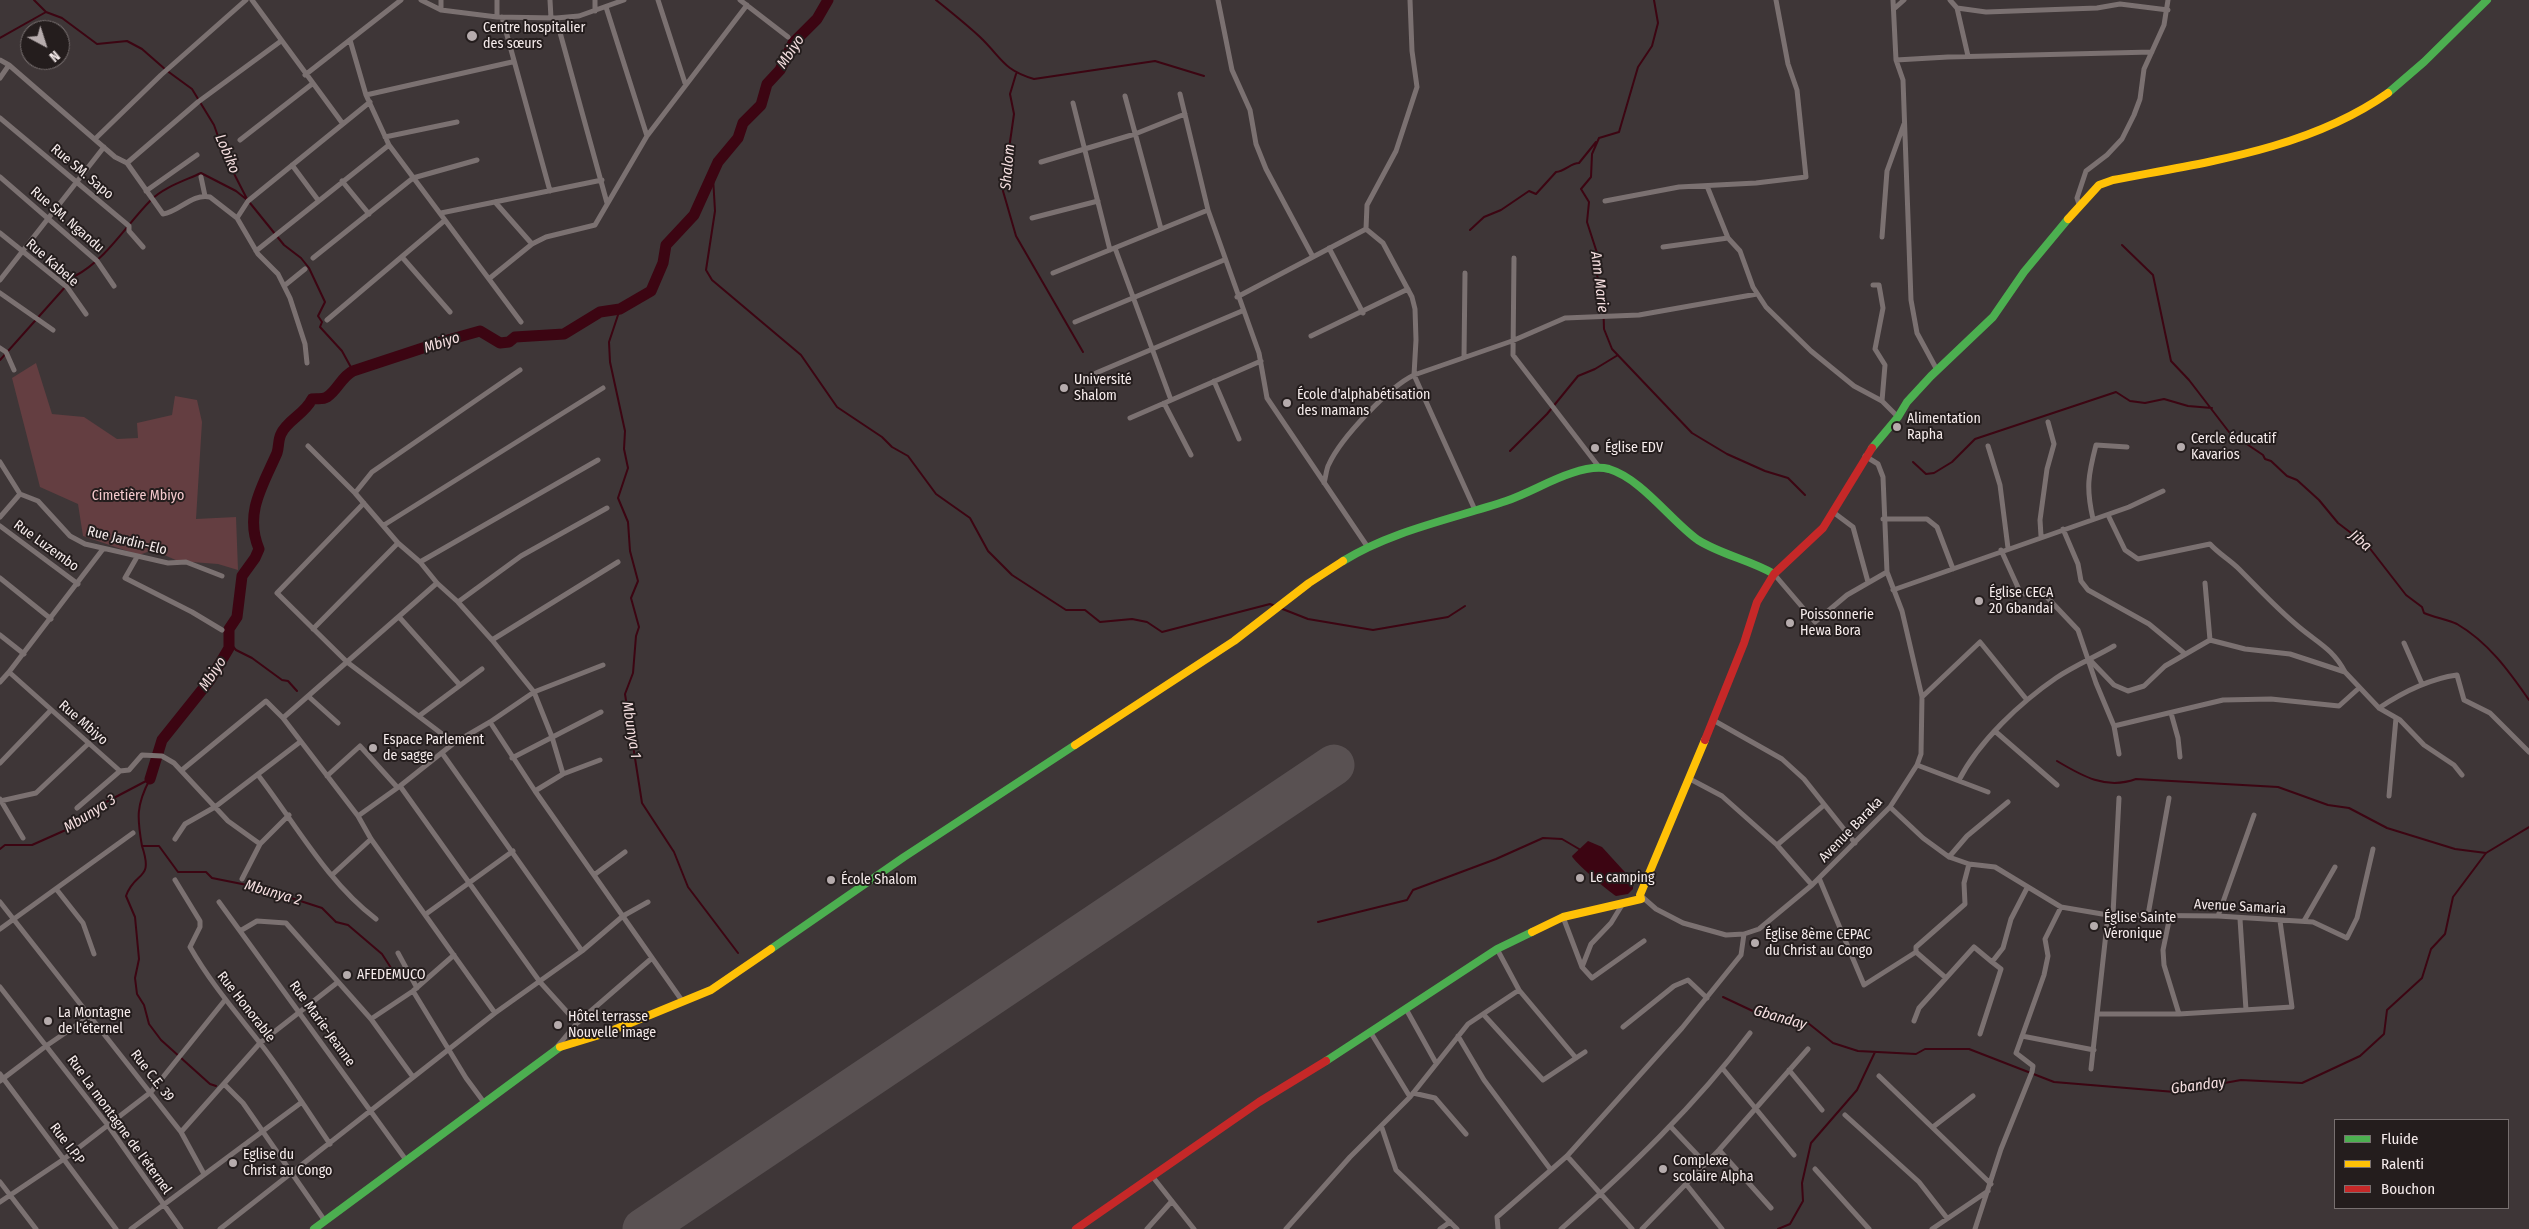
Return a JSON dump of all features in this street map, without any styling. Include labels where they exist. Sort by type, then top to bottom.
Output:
[{"type":"street","points":[[95,139],[161,74],[246,0]]},
{"type":"street","points":[[252,0],[305,75],[343,124]]},
{"type":"street","points":[[305,75],[401,0]]},
{"type":"street","points":[[421,0],[441,10],[499,17],[553,18],[579,16],[624,0]]},
{"type":"street","points":[[441,0],[441,10]]},
{"type":"street","points":[[497,0],[499,17],[550,190]]},
{"type":"street","points":[[550,0],[553,18],[608,203]]},
{"type":"street","points":[[595,0],[595,11]]},
{"type":"street","points":[[658,0],[685,84]]},
{"type":"street","points":[[740,0],[788,37]]},
{"type":"street","points":[[1218,0],[1232,70],[1250,110],[1256,144],[1266,169],[1313,257]]},
{"type":"street","points":[[1366,228],[1367,205],[1396,150],[1417,87],[1412,51],[1410,0]]},
{"type":"street","points":[[1605,201],[1679,188],[1806,177],[1797,90],[1788,64],[1776,0]]},
{"type":"street","points":[[1893,0],[1895,8],[1896,60],[1904,80],[1911,300],[1917,333],[1937,370]]},
{"type":"street","points":[[1895,8],[1904,0]]},
{"type":"street","points":[[1950,0],[1957,8],[1968,56]]},
{"type":"street","points":[[2079,204],[2076,198],[2086,171],[2107,155],[2122,139],[2134,115],[2140,99],[2144,69],[2164,25],[2168,10],[2168,0]]},
{"type":"street","points":[[1076,1229],[1259,1102],[1371,1033],[1497,949],[1563,917],[1622,905],[1641,899],[1640,894],[1690,779],[1757,602],[1774,574],[1823,528],[1865,456],[1898,417],[1907,402],[1937,370],[1993,317],[2024,272],[2040,255],[2079,204],[2099,185],[2113,180],[2242,154],[2307,133],[2355,114],[2399,82],[2486,0]]},
{"type":"street","points":[[1957,8],[1986,12],[2097,8],[2120,4],[2168,10]]},
{"type":"street","points":[[490,278],[532,244],[546,237],[595,225],[647,136],[747,5]]},
{"type":"street","points":[[606,7],[647,136]]},
{"type":"street","points":[[350,40],[366,95],[389,145],[442,213],[444,221],[490,278],[521,322]]},
{"type":"street","points":[[127,163],[204,97],[281,41]]},
{"type":"street","points":[[1896,60],[1968,56],[2152,52]]},
{"type":"street","points":[[0,60],[9,65],[116,157],[127,163],[165,214],[187,201],[205,196],[210,197],[236,218],[256,251],[278,274],[284,286],[305,344],[307,363]]},
{"type":"street","points":[[366,95],[512,62]]},
{"type":"street","points":[[0,78],[9,65]]},
{"type":"street","points":[[240,140],[312,84]]},
{"type":"street","points":[[1180,94],[1208,210],[1237,297],[1261,360],[1267,398],[1367,546]]},
{"type":"street","points":[[1125,96],[1160,230]]},
{"type":"street","points":[[236,218],[248,201],[370,102]]},
{"type":"street","points":[[1073,103],[1098,201],[1113,249],[1171,400]]},
{"type":"street","points":[[1041,162],[1135,134],[1185,114]]},
{"type":"street","name":"Rue SM. Sapo","points":[[0,118],[129,226],[130,231],[143,247]]},
{"type":"street","points":[[385,138],[457,122]]},
{"type":"street","points":[[1882,237],[1887,171],[1905,122]]},
{"type":"street","points":[[256,251],[389,145]]},
{"type":"street","points":[[0,280],[104,147]]},
{"type":"street","points":[[146,191],[197,155]]},
{"type":"street","points":[[313,258],[413,178],[477,160]]},
{"type":"street","points":[[292,165],[318,200]]},
{"type":"street","name":"Rue SM. Ngandu","points":[[0,176],[97,261],[114,286]]},
{"type":"street","points":[[201,177],[205,196]]},
{"type":"street","points":[[442,213],[602,180]]},
{"type":"street","points":[[342,181],[369,214]]},
{"type":"street","points":[[1707,186],[1728,238],[1740,251],[1757,294],[1811,351],[1854,386],[1882,401],[1898,417]]},
{"type":"street","points":[[1032,218],[1098,201]]},
{"type":"street","points":[[495,202],[532,244]]},
{"type":"street","points":[[1053,273],[1208,210]]},
{"type":"street","points":[[327,320],[444,221]]},
{"type":"street","points":[[1237,297],[1366,228]]},
{"type":"street","points":[[1366,228],[1383,243],[1408,289],[1415,309],[1414,374],[1475,510]]},
{"type":"street","name":"Rue Kabele","points":[[0,232],[67,287],[86,314]]},
{"type":"street","points":[[1663,247],[1728,238]]},
{"type":"street","points":[[1329,248],[1363,313]]},
{"type":"street","points":[[402,257],[450,312]]},
{"type":"street","points":[[1514,258],[1513,355],[1599,467]]},
{"type":"street","points":[[1075,322],[1224,260]]},
{"type":"street","points":[[284,286],[305,269]]},
{"type":"street","points":[[1464,357],[1465,273]]},
{"type":"street","points":[[1874,285],[1879,286],[1883,308],[1875,340],[1875,349],[1885,365],[1882,401]]},
{"type":"street","points":[[1311,336],[1363,313],[1408,289]]},
{"type":"street","points":[[0,293],[53,330]]},
{"type":"street","points":[[1324,482],[1329,463],[1357,426],[1400,382],[1414,374],[1512,341],[1565,318],[1638,314],[1757,294]]},
{"type":"street","points":[[1096,372],[1242,311]]},
{"type":"street","points":[[0,348],[6,352],[14,370]]},
{"type":"street","points":[[1130,418],[1261,360]]},
{"type":"street","points":[[355,493],[372,472],[520,370]]},
{"type":"street","points":[[1214,381],[1239,439]]},
{"type":"street","points":[[384,525],[603,388]]},
{"type":"street","points":[[1164,403],[1191,455]]},
{"type":"street","points":[[2041,536],[2040,520],[2046,477],[2054,444],[2048,422]]},
{"type":"street","points":[[2093,519],[2087,493],[2090,468],[2096,445],[2127,447]]},
{"type":"street","points":[[308,446],[355,493],[398,543],[420,562],[437,583],[458,602],[534,692],[552,737],[563,774]]},
{"type":"street","points":[[1988,446],[2000,485],[2008,548]]},
{"type":"street","name":"Avenue Baraka","points":[[1640,894],[1656,909],[1682,923],[1726,935],[1744,934],[1759,929],[1820,878],[1890,807],[1917,765],[1921,754],[1922,697],[1912,646],[1902,610],[1888,572],[1883,519],[1883,477],[1878,464],[1865,456]]},
{"type":"street","points":[[420,562],[598,460]]},
{"type":"street","points":[[0,462],[20,494],[0,517]]},
{"type":"street","points":[[556,1048],[606,1033],[684,1003],[711,990],[904,857],[1234,641],[1309,583],[1367,546],[1509,500],[1572,473],[1599,467],[1612,470],[1642,489],[1696,538],[1713,549],[1757,564],[1774,574],[1815,622],[1832,606],[1868,582],[1888,572]]},
{"type":"street","points":[[1894,590],[2001,550],[2108,515],[2163,491]]},
{"type":"street","name":"Rue Jardin-Elo","points":[[20,494],[38,501],[70,536],[85,544],[168,563],[186,562],[222,576]]},
{"type":"street","points":[[364,503],[277,594],[347,662],[454,743]]},
{"type":"street","points":[[458,602],[521,556],[606,508]]},
{"type":"street","points":[[1833,512],[1853,527],[1868,582]]},
{"type":"street","points":[[2108,515],[2125,550],[2138,559],[2210,544],[2219,554],[2237,567],[2262,594],[2292,621],[2337,656],[2345,672],[2379,708],[2396,718],[2424,745],[2454,765],[2462,775]]},
{"type":"street","points":[[1883,519],[1927,519],[1936,527],[1953,569]]},
{"type":"street","name":"Rue Luzembo","points":[[0,526],[78,584]]},
{"type":"street","points":[[2064,529],[2078,564],[2081,581],[2088,590],[2149,624],[2184,653]]},
{"type":"street","points":[[314,629],[398,543]]},
{"type":"street","points":[[0,682],[52,618],[103,549]]},
{"type":"street","points":[[2001,550],[2020,594],[2043,593],[2078,630],[2090,660],[2096,683],[2114,726],[2119,754]]},
{"type":"street","points":[[137,557],[125,578],[192,612],[222,630]]},
{"type":"street","points":[[492,640],[618,562]]},
{"type":"street","points":[[0,578],[52,618]]},
{"type":"street","points":[[283,718],[400,618],[437,583]]},
{"type":"street","points":[[2205,583],[2210,640]]},
{"type":"street","points":[[400,618],[460,684]]},
{"type":"street","points":[[0,635],[24,654]]},
{"type":"street","points":[[2090,660],[2114,685],[2128,691],[2144,686],[2165,666],[2184,653],[2210,640],[2245,649],[2290,654],[2345,672]]},
{"type":"street","points":[[1922,697],[1980,642],[2027,700]]},
{"type":"street","points":[[2404,644],[2422,684]]},
{"type":"street","points":[[1959,780],[1971,757],[2027,700],[2058,677],[2114,646]]},
{"type":"street","points":[[358,816],[399,787],[454,743],[490,722],[534,692],[603,665]]},
{"type":"street","points":[[419,716],[482,669]]},
{"type":"street","name":"Rue Mbiyo","points":[[9,672],[120,771]]},
{"type":"street","points":[[2379,708],[2422,684],[2439,678],[2457,675],[2464,700],[2490,713],[2529,752]]},
{"type":"street","points":[[2114,726],[2223,700],[2271,699],[2339,706],[2359,688]]},
{"type":"street","points":[[308,696],[338,723]]},
{"type":"street","points":[[182,770],[266,701],[283,718],[358,816],[370,839],[426,914],[495,1013]]},
{"type":"street","points":[[0,763],[51,710]]},
{"type":"street","points":[[512,758],[601,712]]},
{"type":"street","points":[[2171,713],[2178,738],[2180,756]]},
{"type":"street","points":[[2389,796],[2396,718]]},
{"type":"street","points":[[1713,720],[1782,759],[1804,779],[1855,843]]},
{"type":"street","points":[[490,722],[512,758],[684,1003]]},
{"type":"street","points":[[1996,732],[2057,785]]},
{"type":"street","points":[[175,839],[186,824],[215,807],[300,742]]},
{"type":"street","points":[[23,838],[0,800],[36,794],[88,743]]},
{"type":"street","points":[[326,776],[360,746],[399,787],[540,982],[577,1023]]},
{"type":"street","points":[[442,753],[582,950]]},
{"type":"street","points":[[77,808],[120,771],[129,770],[142,755],[155,754],[162,756],[182,770],[228,821],[260,844]]},
{"type":"street","points":[[535,791],[563,774],[600,760]]},
{"type":"street","points":[[1917,765],[1988,792]]},
{"type":"street","points":[[258,775],[332,875],[361,908],[376,919]]},
{"type":"street","points":[[1690,779],[1722,796],[1777,845],[1812,885]]},
{"type":"street","points":[[2091,1069],[2110,915],[2119,798]]},
{"type":"street","points":[[2148,915],[2169,798]]},
{"type":"street","points":[[1949,857],[1967,836],[2008,802]]},
{"type":"street","points":[[1777,845],[1824,806]]},
{"type":"street","name":"Avenue Samaria","points":[[1890,807],[1923,838],[1949,857],[1969,864],[1995,867],[2061,907],[2110,915],[2218,916],[2240,919],[2304,921],[2313,922],[2347,938],[2357,918],[2373,849]]},
{"type":"street","points":[[2218,916],[2254,814]]},
{"type":"street","points":[[242,879],[260,844],[289,815]]},
{"type":"street","points":[[0,929],[57,890],[133,833]]},
{"type":"street","points":[[332,875],[370,839]]},
{"type":"street","points":[[426,914],[513,852]]},
{"type":"street","points":[[594,875],[625,852]]},
{"type":"street","points":[[1820,878],[1864,985],[1916,952],[1916,947],[1966,904],[1964,883],[1969,864]]},
{"type":"street","points":[[2304,921],[2335,867]]},
{"type":"street","name":"Rue Honorable","points":[[175,880],[200,920],[200,927],[190,947],[225,1000],[260,1043],[330,1144]]},
{"type":"street","points":[[1992,962],[2003,948],[2011,919],[2027,888]]},
{"type":"street","points":[[57,890],[83,923],[94,954]]},
{"type":"street","name":"Rue C.E. 39","points":[[0,902],[12,920],[151,1092],[181,1132],[204,1174]]},
{"type":"street","name":"Rue Marie-Jeanne","points":[[219,902],[406,1160]]},
{"type":"street","points":[[220,1229],[372,1112],[413,1077],[450,1051],[495,1013],[540,982],[623,916],[648,902]]},
{"type":"street","points":[[1582,967],[1591,944],[1611,923],[1622,905]]},
{"type":"street","points":[[1975,1229],[2001,1149],[2032,1074],[2033,1066],[2016,1053],[2044,975],[2048,956],[2045,940],[2061,907]]},
{"type":"street","points":[[2170,916],[2163,950],[2164,965],[2179,1014]]},
{"type":"street","points":[[1563,917],[1582,967],[1592,978],[1644,941]]},
{"type":"street","points":[[2240,919],[2246,1010]]},
{"type":"street","points":[[240,931],[257,921],[286,923],[371,1018],[413,1077]]},
{"type":"street","points":[[2097,1014],[2179,1014],[2292,1007],[2280,921]]},
{"type":"street","points":[[1498,1229],[1497,1217],[1567,1156],[1707,998],[1741,955],[1744,934]]},
{"type":"street","points":[[1914,1021],[1919,1008],[1974,947],[2001,969],[1980,1034]]},
{"type":"street","points":[[1497,949],[1519,990],[1576,1058]]},
{"type":"street","points":[[1916,952],[1946,978]]},
{"type":"street","points":[[398,953],[415,989],[450,1051],[483,1101]]},
{"type":"street","points":[[371,1018],[415,989],[454,955]]},
{"type":"street","points":[[314,1229],[556,1048],[577,1023],[652,958]]},
{"type":"street","points":[[1623,1027],[1674,986],[1688,980],[1707,998]]},
{"type":"street","points":[[181,1132],[260,1043],[301,1014],[338,982]]},
{"type":"street","name":"Rue La montagne de l'éternel","points":[[0,987],[106,1124],[181,1229]]},
{"type":"street","points":[[1286,1229],[1350,1157],[1382,1128],[1412,1095],[1468,1024],[1519,990]]},
{"type":"street","points":[[0,1202],[64,1158],[106,1124],[151,1092],[225,1000]]},
{"type":"street","points":[[1406,1009],[1436,1064]]},
{"type":"street","points":[[1484,1015],[1542,1080],[1585,1052]]},
{"type":"street","points":[[1,1078],[90,1016]]},
{"type":"street","points":[[1371,1033],[1412,1095],[1435,1098],[1466,1134]]},
{"type":"street","points":[[1561,1229],[1671,1127],[1723,1069],[1750,1033]]},
{"type":"street","points":[[1458,1036],[1484,1080],[1551,1170]]},
{"type":"street","points":[[2022,1036],[2094,1050]]},
{"type":"street","points":[[1642,1229],[1719,1150],[1808,1049]]},
{"type":"street","points":[[1723,1069],[1794,1155]]},
{"type":"street","points":[[1789,1070],[1822,1110]]},
{"type":"street","points":[[1879,1076],[1991,1184]]},
{"type":"street","name":"Rue I.P.P","points":[[1,1078],[64,1158],[116,1229]]},
{"type":"street","points":[[224,1084],[243,1103],[325,1221]]},
{"type":"street","points":[[1933,1127],[1973,1096]]},
{"type":"street","points":[[131,1229],[302,1102]]},
{"type":"street","points":[[1845,1115],[1919,1182],[1947,1218]]},
{"type":"street","points":[[1671,1127],[1706,1164]]},
{"type":"street","points":[[1382,1128],[1396,1170],[1457,1229]]},
{"type":"street","points":[[1719,1150],[1771,1208]]},
{"type":"street","points":[[1567,1156],[1632,1229]]},
{"type":"street","points":[[1815,1169],[1869,1229]]},
{"type":"street","points":[[1152,1176],[1194,1229]]},
{"type":"street","points":[[0,1182],[36,1229]]},
{"type":"street","points":[[1686,1184],[1722,1229]]},
{"type":"street","points":[[1932,1229],[1988,1191]]},
{"type":"street","points":[[1147,1229],[1172,1201]]},
{"type":"street","points":[[1440,1229],[1450,1222]]},
{"type":"green space","name":"Cimetière Mbiyo","points":[[36,363],[52,414],[84,417],[117,439],[138,438],[137,423],[172,415],[175,396],[197,400],[202,422],[196,519],[236,517],[238,570],[218,564],[178,561],[153,550],[139,555],[83,536],[78,504],[40,487],[12,378]]},
{"type":"shaded area","points":[[1588,841],[1602,847],[1633,881],[1633,889],[1628,894],[1616,896],[1574,859],[1572,856]]},
{"type":"waterway","name":"Lobiko","points":[[34,0],[46,12],[62,18],[97,44],[127,41],[142,49],[192,89],[214,125],[225,156],[247,199]]},
{"type":"waterway","name":"Mbiyo","points":[[150,779],[162,740],[210,680],[229,648],[229,629],[237,617],[242,576],[259,549],[254,523],[257,499],[277,453],[280,436],[287,425],[305,409],[312,399],[327,397],[353,371],[480,331],[500,343],[509,342],[515,337],[564,334],[600,312],[620,309],[651,291],[663,263],[666,245],[694,215],[718,162],[738,138],[743,123],[761,105],[767,84],[780,70],[793,43],[817,19],[828,0]]},
{"type":"waterway","points":[[936,0],[980,37],[1009,67],[1034,79],[1155,61],[1204,76]]},
{"type":"waterway","name":"Ann Marie","points":[[1599,138],[1619,132],[1638,67],[1652,46],[1658,23],[1654,0]]},
{"type":"waterway","points":[[0,38],[46,12]]},
{"type":"waterway","name":"Shalom","points":[[1016,74],[1010,94],[1014,114],[1003,191],[1016,236],[1083,352]]},
{"type":"waterway","name":"Ann Marie","points":[[1599,138],[1592,154],[1591,177],[1581,189],[1589,202],[1587,222],[1598,256],[1594,264],[1603,297],[1604,329],[1612,349],[1692,433],[1727,454],[1765,471],[1788,478],[1805,495]]},
{"type":"waterway","points":[[1470,230],[1484,217],[1501,210],[1529,191],[1536,194],[1556,172],[1579,163],[1596,142]]},
{"type":"waterway","points":[[0,360],[75,276],[107,251],[151,200],[162,191],[201,173],[236,191],[246,199]]},
{"type":"waterway","points":[[713,177],[715,211],[706,270],[712,280],[801,355],[837,407],[882,437],[892,447],[908,456],[936,494],[970,518],[988,551],[1012,575],[1066,610],[1085,610],[1100,622],[1132,619],[1147,622],[1162,632],[1270,604],[1275,606]]},
{"type":"waterway","name":"Lobiko","points":[[250,203],[284,245],[301,258],[309,268],[325,302],[318,316],[322,322],[320,327],[342,351],[353,371]]},
{"type":"waterway","name":"Jiba","points":[[2122,245],[2153,275],[2171,361],[2189,380],[2229,432],[2263,455],[2265,459],[2271,461],[2287,476],[2297,480],[2319,500],[2338,523],[2368,546],[2406,595],[2422,607],[2424,613],[2457,624],[2479,639],[2506,668],[2529,700]]},
{"type":"waterway","name":"Mbunya 1","points":[[620,309],[609,342],[610,362],[625,431],[624,449],[628,468],[618,498],[628,522],[630,551],[638,581],[631,598],[639,627],[636,636],[633,673],[625,694],[642,803],[674,852],[688,887],[738,953]]},
{"type":"waterway","points":[[1510,451],[1547,414],[1578,376],[1595,369],[1618,355]]},
{"type":"waterway","points":[[1913,462],[1926,474],[1934,473],[1952,462],[1975,439],[2116,392],[2130,401],[2145,403],[2164,399],[2188,406],[2212,408]]},
{"type":"waterway","points":[[1280,608],[1308,619],[1373,630],[1448,617],[1465,606]]},
{"type":"waterway","points":[[230,643],[236,650],[252,658],[282,680],[288,681],[297,691]]},
{"type":"waterway","points":[[2057,761],[2076,772],[2104,782],[2115,783],[2136,779],[2278,787],[2328,805],[2349,808],[2387,828],[2455,849],[2486,853]]},
{"type":"waterway","name":"Mbunya 2","points":[[150,779],[142,796],[139,812],[142,846],[159,846],[178,872],[206,872],[212,878],[252,886],[266,892],[279,894],[322,908],[336,922],[348,925],[382,954],[393,971]]},
{"type":"waterway","name":"Mbunya 3","points":[[0,849],[5,845],[32,845],[77,825],[89,811],[148,780]]},
{"type":"waterway","name":"Gbanday","points":[[1723,997],[1757,1013],[1808,1023],[1833,1043],[1858,1051],[1916,1054],[1925,1049],[1969,1049],[2054,1082],[2175,1092],[2241,1080],[2302,1083],[2360,1056],[2384,1034],[2387,1010],[2422,978],[2431,949],[2445,934],[2453,897],[2486,853],[2529,827]]},
{"type":"waterway","points":[[1318,922],[1407,900],[1413,890],[1496,859],[1543,838],[1562,839],[1579,849]]},
{"type":"waterway","name":"Mbunya 2","points":[[142,846],[146,865],[145,871],[134,882],[126,896],[135,917],[139,959],[135,978],[137,994],[144,1005],[149,1024],[161,1040],[210,1084],[216,1086]]},
{"type":"waterway","points":[[1778,1229],[1790,1224],[1803,1201],[1802,1183],[1811,1143],[1857,1090],[1875,1052]]},
{"type":"taxiway","points":[[661,1229],[662,1216]]},
{"type":"runway","points":[[643,1229],[1334,765]]},
{"type":"traffic: fast","points":[[2388,93],[2424,62],[2487,0]]},
{"type":"traffic: fast","points":[[1872,448],[1898,417],[1907,402],[1931,376],[1993,317],[2024,272],[2068,219]]},
{"type":"traffic: fast","points":[[1343,561],[1381,542],[1422,526],[1506,501],[1572,473],[1600,468],[1609,469],[1621,474],[1633,482],[1698,540],[1774,574]]},
{"type":"traffic: fast","points":[[771,949],[904,857],[1075,745]]},
{"type":"traffic: fast","points":[[1326,1061],[1497,949],[1532,932]]},
{"type":"traffic: fast","points":[[314,1229],[560,1047]]},
{"type":"traffic: slow","points":[[2068,219],[2099,185],[2113,180],[2185,167],[2256,151],[2291,140],[2325,128],[2357,112],[2388,93]]},
{"type":"traffic: slow","points":[[1075,745],[1234,641],[1309,583],[1343,561]]},
{"type":"traffic: slow","points":[[1532,932],[1563,917],[1641,899],[1640,895],[1705,740]]},
{"type":"traffic: slow","points":[[560,1047],[606,1033],[711,990],[771,949]]},
{"type":"traffic: jam","points":[[1705,740],[1744,643],[1757,602],[1774,574],[1823,528],[1872,448]]},
{"type":"traffic: jam","points":[[1076,1229],[1259,1102],[1326,1061]]},
{"type":"place","name":"Centre hospitalier des sœurs","points":[[472,36]]},
{"type":"place","name":"Université Shalom","points":[[1064,388]]},
{"type":"place","name":"École d'alphabétisation des mamans","points":[[1287,403]]},
{"type":"place","name":"Alimentation Rapha","points":[[1897,427]]},
{"type":"place","name":"Cercle éducatif Kavarios","points":[[2181,447]]},
{"type":"place","name":"Église EDV","points":[[1595,448]]},
{"type":"place","name":"Église CECA 20 Gbandai","points":[[1979,601]]},
{"type":"place","name":"Poissonnerie Hewa Bora","points":[[1790,623]]},
{"type":"place","name":"Espace Parlement de sagge","points":[[373,748]]},
{"type":"place","name":"Le camping","points":[[1580,878]]},
{"type":"place","name":"École Shalom","points":[[831,880]]},
{"type":"place","name":"Église Sainte Véronique","points":[[2094,926]]},
{"type":"place","name":"Église 8ème CEPAC du Christ au Congo","points":[[1755,943]]},
{"type":"place","name":"AFEDEMUCO","points":[[347,975]]},
{"type":"place","name":"La Montagne de l'éternel","points":[[48,1021]]},
{"type":"place","name":"Hôtel terrasse Nouvelle image","points":[[558,1025]]},
{"type":"place","name":"Eglise du Christ au Congo","points":[[233,1163]]},
{"type":"place","name":"Complexe scolaire Alpha","points":[[1663,1169]]}]
